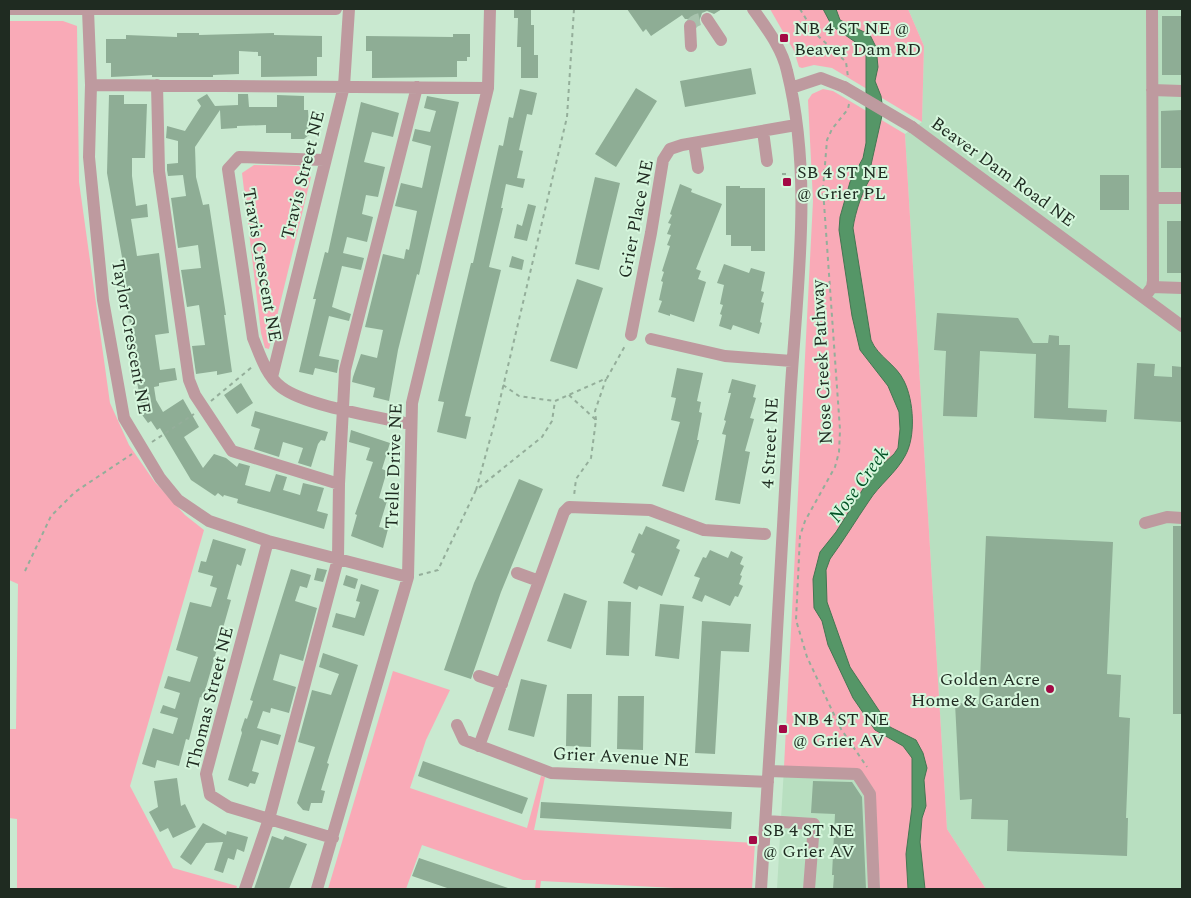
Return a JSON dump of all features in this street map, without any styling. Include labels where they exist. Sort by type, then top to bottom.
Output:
[{"type":"street","points":[[9,10],[336,9]]},
{"type":"street","name":"Travis Street NE","points":[[272,377],[324,160],[344,86],[349,9]]},
{"type":"street","name":"Trelle Drive NE","points":[[317,889],[408,577],[410,424],[412,403],[488,88],[490,9]]},
{"type":"street","name":"4 Street NE","points":[[754,9],[778,45],[784,60],[791,88],[801,167],[801,205],[761,889]]},
{"type":"street","points":[[1144,298],[1152,287],[1152,9]]},
{"type":"street","name":"Taylor Crescent NE","points":[[88,10],[89,157],[101,281],[124,418],[160,478],[178,500],[209,521],[268,541],[408,577]]},
{"type":"street","points":[[707,19],[722,40]]},
{"type":"street","points":[[690,26],[691,46]]},
{"type":"street","name":"Beaver Dam Road NE","points":[[791,88],[821,78],[846,83],[912,127],[1182,326]]},
{"type":"street","points":[[90,85],[488,88]]},
{"type":"street","points":[[157,85],[159,170],[189,380],[195,396],[232,450],[339,484]]},
{"type":"street","points":[[244,889],[268,819],[338,559],[339,484],[346,370],[417,87]]},
{"type":"street","points":[[1152,90],[1182,91]]},
{"type":"street","name":"Grier Place NE","points":[[630,335],[651,234],[663,160],[670,149],[796,125]]},
{"type":"street","points":[[763,131],[767,161]]},
{"type":"street","points":[[694,143],[698,168]]},
{"type":"street","name":"Travis Crescent NE","points":[[324,160],[239,157],[228,169],[254,338],[261,360],[282,388],[343,410],[410,424]]},
{"type":"street","points":[[1153,198],[1182,198]]},
{"type":"street","points":[[1152,287],[1182,288]]},
{"type":"street","points":[[651,340],[725,356],[792,361]]},
{"type":"street","points":[[479,746],[564,512],[571,507],[650,510],[704,530],[764,534]]},
{"type":"street","points":[[1145,523],[1167,517],[1182,518]]},
{"type":"street","name":"Thomas Street NE","points":[[268,541],[206,774],[210,795],[229,807],[333,838]]},
{"type":"street","points":[[517,573],[538,581]]},
{"type":"street","points":[[479,676],[502,684]]},
{"type":"street","name":"Grier Avenue NE","points":[[456,725],[464,740],[551,773],[768,776],[857,774],[870,794],[874,889]]},
{"type":"street","points":[[766,821],[814,824],[810,889]]},
{"type":"path","points":[[408,577],[438,570],[476,490],[567,118],[574,9]]},
{"type":"path","points":[[800,9],[814,32],[846,62],[846,83]]},
{"type":"path","name":"Nose Creek Pathway","points":[[849,103],[848,110],[832,129],[828,140],[822,189],[840,430],[839,452],[830,480],[802,529],[798,557],[796,620],[807,657],[828,704],[868,768]]},
{"type":"path","points":[[782,174],[787,174]]},
{"type":"path","points":[[571,507],[576,479],[591,458],[596,420],[595,411],[607,378],[630,335]]},
{"type":"path","points":[[503,385],[519,396],[555,401],[607,378]]},
{"type":"path","points":[[569,395],[596,420]]},
{"type":"path","points":[[476,490],[542,437],[552,421],[555,401]]},
{"type":"path","points":[[25,571],[51,516],[76,492],[134,452]]},
{"type":"shaded area","points":[[770,9],[908,9],[924,46],[922,122],[832,68],[814,65],[799,67],[794,51]]},
{"type":"shaded area","points":[[823,9],[836,9],[840,20],[870,35],[876,47],[878,67],[875,81],[881,96],[883,111],[871,165],[872,176],[860,201],[853,228],[871,340],[878,351],[901,375],[912,409],[911,439],[905,456],[873,495],[830,559],[826,570],[827,602],[850,667],[890,727],[916,740],[923,753],[927,768],[924,780],[926,806],[922,818],[920,842],[925,889],[908,889],[906,854],[912,807],[912,758],[903,746],[875,730],[853,698],[828,645],[822,621],[814,608],[813,579],[820,552],[836,532],[873,473],[898,448],[900,429],[899,412],[888,386],[860,350],[852,316],[839,230],[840,217],[850,182],[863,158],[866,143],[866,52],[864,48],[832,26]]},
{"type":"shaded area","points":[[908,9],[1182,9],[1182,889],[986,889],[947,829],[905,134],[922,122],[924,46]]},
{"type":"shaded area","points":[[9,21],[63,21],[77,26],[79,182],[110,403],[129,445],[154,481],[185,515],[204,530],[130,786],[173,868],[237,886],[236,889],[17,889],[17,819],[9,818],[9,729],[16,729],[18,584],[9,580]]},
{"type":"shaded area","points":[[823,89],[833,91],[905,134],[947,829],[986,889],[880,889],[875,791],[861,771],[784,767],[813,201],[808,100],[812,94]]},
{"type":"shaded area","points":[[254,165],[299,166],[311,177],[269,349],[265,348],[261,333],[242,173]]},
{"type":"shaded area","points":[[393,671],[450,690],[426,740],[410,788],[527,828],[541,776],[545,777],[534,830],[755,843],[752,889],[694,889],[541,881],[540,889],[535,889],[536,880],[523,880],[422,845],[406,889],[328,889]]},
{"type":"shaded area","points":[[784,767],[861,771],[879,889],[777,889]]},
{"type":"building","points":[[514,9],[531,9],[531,25],[534,25],[534,55],[538,55],[538,78],[521,78],[521,47],[517,47],[518,18],[514,18]]},
{"type":"building","points":[[627,9],[722,9],[714,14],[707,11],[702,13],[698,25],[694,19],[685,19],[682,15],[651,36],[646,29],[643,32]]},
{"type":"building","points":[[1162,16],[1182,16],[1182,75],[1162,75]]},
{"type":"building","points":[[177,33],[199,33],[199,35],[274,33],[274,35],[322,36],[322,57],[317,57],[317,76],[261,77],[261,56],[258,56],[258,52],[239,51],[239,74],[213,75],[213,77],[152,77],[152,75],[111,77],[111,63],[106,63],[106,39],[126,39],[126,35],[177,37]]},
{"type":"building","points":[[453,34],[470,34],[470,57],[467,57],[467,61],[457,61],[457,77],[372,78],[372,51],[366,51],[366,36],[453,37]]},
{"type":"building","points":[[751,68],[756,94],[685,107],[680,81]]},
{"type":"building","points":[[636,88],[657,101],[616,167],[595,154]]},
{"type":"building","points":[[520,89],[537,93],[532,115],[527,114],[519,150],[523,151],[517,178],[525,179],[523,188],[506,184],[501,208],[503,208],[489,267],[501,270],[465,416],[471,417],[466,439],[437,432],[444,402],[438,401],[471,263],[473,263],[499,145],[503,146],[509,117],[513,118]]},
{"type":"building","points":[[207,94],[215,106],[238,105],[238,94],[248,94],[249,107],[277,107],[277,95],[304,96],[304,110],[308,110],[309,127],[309,135],[304,139],[291,139],[291,133],[266,133],[266,125],[237,126],[237,128],[221,129],[220,110],[195,147],[196,177],[203,205],[209,204],[226,315],[224,315],[232,372],[217,375],[217,371],[196,374],[192,346],[205,345],[199,305],[187,307],[181,270],[201,268],[198,245],[178,248],[171,198],[186,196],[183,175],[168,176],[167,170],[167,164],[178,163],[178,141],[166,138],[167,126],[185,131],[201,106],[197,100]]},
{"type":"building","points":[[109,95],[124,95],[124,104],[147,104],[145,158],[132,158],[132,176],[136,206],[147,204],[148,217],[131,219],[137,256],[159,253],[169,333],[155,335],[160,370],[175,368],[177,380],[159,383],[159,386],[154,387],[156,400],[163,412],[183,399],[199,427],[184,437],[203,468],[214,454],[226,458],[237,467],[239,463],[250,466],[245,485],[270,492],[276,474],[287,477],[283,490],[300,495],[303,483],[324,488],[317,511],[328,514],[324,529],[237,503],[238,499],[224,495],[223,497],[218,493],[215,496],[191,480],[160,428],[157,430],[151,421],[148,423],[140,412],[142,410],[132,353],[134,350],[122,274],[125,274],[107,173]]},
{"type":"building","points":[[427,96],[459,102],[419,275],[417,274],[398,350],[389,401],[373,397],[375,388],[352,382],[361,354],[377,358],[383,330],[365,327],[383,254],[404,259],[406,249],[409,250],[417,211],[395,206],[401,183],[422,188],[431,146],[412,141],[415,129],[430,132],[436,111],[424,108]]},
{"type":"building","points":[[361,102],[399,113],[393,137],[372,132],[364,162],[385,167],[378,197],[366,195],[362,214],[373,217],[367,242],[347,237],[343,253],[364,258],[361,270],[342,266],[332,307],[351,314],[349,321],[329,316],[319,356],[339,360],[337,373],[315,368],[313,375],[299,372],[316,299],[313,299],[325,252],[328,253]]},
{"type":"building","points":[[1182,110],[1182,168],[1161,168],[1161,111]]},
{"type":"building","points":[[1100,175],[1129,175],[1129,210],[1100,210]]},
{"type":"building","points":[[595,177],[620,183],[599,270],[575,264]]},
{"type":"building","points":[[680,184],[692,189],[691,192],[722,204],[696,269],[701,271],[698,279],[706,282],[694,322],[658,312],[662,301],[659,300],[663,282],[661,281],[664,272],[662,271],[670,246],[667,245],[671,235],[667,234],[671,224],[668,223]]},
{"type":"building","points":[[726,186],[765,188],[765,251],[751,251],[751,246],[731,246],[731,235],[726,235]]},
{"type":"building","points":[[528,204],[536,206],[527,241],[514,238],[517,224],[522,226]]},
{"type":"building","points":[[1167,221],[1182,221],[1182,273],[1167,273]]},
{"type":"building","points":[[512,256],[524,260],[522,270],[509,267]]},
{"type":"building","points":[[724,264],[749,273],[751,268],[765,272],[761,291],[764,292],[761,302],[764,303],[759,334],[733,325],[731,330],[719,326],[723,305],[720,304],[724,285],[717,283]]},
{"type":"building","points":[[577,279],[603,288],[577,369],[550,361]]},
{"type":"building","points":[[937,313],[1018,318],[1033,343],[1048,343],[1049,335],[1059,336],[1059,345],[1070,345],[1068,408],[1107,410],[1106,422],[1034,418],[1036,354],[980,351],[977,417],[943,416],[946,351],[934,350]]},
{"type":"building","points":[[1137,363],[1155,364],[1154,376],[1172,377],[1172,366],[1182,367],[1182,422],[1134,419]]},
{"type":"building","points":[[677,368],[703,373],[697,401],[701,402],[699,412],[702,413],[697,440],[699,440],[684,492],[662,486],[680,422],[671,420],[676,398],[671,397]]},
{"type":"building","points":[[732,379],[756,385],[753,397],[756,398],[750,418],[754,419],[745,451],[750,452],[740,504],[715,500],[726,435],[722,434],[726,421],[724,420],[731,393],[728,393]]},
{"type":"building","points":[[241,383],[253,403],[237,414],[224,395]]},
{"type":"building","points":[[255,411],[328,432],[325,441],[321,440],[318,444],[311,467],[298,463],[303,448],[283,442],[279,457],[254,449],[260,429],[251,426]]},
{"type":"building","points":[[351,430],[390,443],[382,469],[387,471],[379,498],[387,501],[379,527],[388,529],[383,548],[351,536],[357,515],[355,514],[373,462],[366,460],[370,448],[349,442]]},
{"type":"building","points":[[519,479],[543,489],[501,592],[471,679],[444,670],[474,583]]},
{"type":"building","points":[[646,526],[680,540],[676,548],[680,550],[662,596],[639,586],[637,590],[623,583],[635,554],[631,552],[639,533],[642,535]]},
{"type":"building","points":[[1173,526],[1182,526],[1182,714],[1173,714]]},
{"type":"building","name":"Golden Acre Home & Garden","points":[[986,536],[1113,542],[1107,674],[1121,675],[1119,717],[1130,718],[1126,818],[1128,818],[1127,856],[1007,851],[1008,820],[971,819],[972,799],[960,800],[955,703],[979,704]]},
{"type":"building","points":[[213,539],[246,549],[241,566],[237,564],[227,599],[231,600],[203,698],[200,697],[189,740],[186,739],[179,766],[157,760],[155,768],[142,764],[153,728],[173,734],[178,718],[160,713],[163,705],[175,709],[180,693],[164,688],[168,676],[190,682],[198,657],[176,650],[190,602],[211,607],[217,588],[210,586],[213,576],[198,572],[201,561],[206,562]]},
{"type":"building","points":[[710,550],[728,558],[731,551],[743,557],[740,564],[744,566],[739,584],[743,586],[738,597],[735,596],[730,606],[705,595],[702,602],[692,598],[700,578],[694,576],[703,557],[706,558]]},
{"type":"building","points":[[317,568],[327,570],[323,582],[314,580]]},
{"type":"building","points":[[291,569],[311,575],[307,588],[300,586],[295,601],[317,608],[303,661],[280,654],[273,680],[296,687],[289,713],[271,708],[270,713],[263,711],[257,728],[281,735],[278,745],[261,740],[252,771],[259,773],[255,784],[250,783],[248,787],[228,780],[242,733],[241,730],[253,701],[250,700]]},
{"type":"building","points":[[346,575],[358,579],[355,589],[343,585]]},
{"type":"building","points":[[361,584],[379,590],[364,636],[332,627],[336,613],[355,618],[360,602],[356,601]]},
{"type":"building","points":[[564,593],[587,601],[571,649],[547,641]]},
{"type":"building","points":[[608,601],[631,602],[629,656],[606,655]]},
{"type":"building","points":[[660,604],[684,606],[679,659],[655,656]]},
{"type":"building","points":[[702,621],[751,624],[749,652],[721,651],[715,754],[695,753]]},
{"type":"building","points":[[323,653],[358,665],[327,763],[329,764],[321,790],[325,791],[322,803],[311,803],[309,811],[303,810],[297,803],[315,747],[298,742],[312,690],[331,695],[339,674],[319,667]]},
{"type":"building","points":[[521,679],[547,685],[534,737],[508,730]]},
{"type":"building","points":[[567,694],[592,694],[591,747],[566,746]]},
{"type":"building","points":[[618,696],[644,696],[643,750],[617,749]]},
{"type":"building","points":[[423,761],[528,798],[522,814],[418,776]]},
{"type":"building","points":[[177,778],[181,806],[185,804],[196,827],[173,838],[168,828],[160,832],[149,812],[158,807],[154,781]]},
{"type":"building","points":[[813,781],[852,782],[862,797],[866,889],[833,889],[835,814],[811,813]]},
{"type":"building","points":[[541,802],[732,812],[731,829],[540,818]]},
{"type":"building","points":[[203,823],[226,835],[227,831],[248,837],[244,852],[237,849],[234,860],[228,858],[223,873],[214,870],[223,842],[206,843],[191,865],[180,857]]},
{"type":"building","points":[[272,836],[283,840],[285,836],[307,844],[289,889],[254,889]]},
{"type":"building","points":[[419,858],[508,888],[450,889],[412,876]]},
{"type":"tunnel","points":[[690,26],[697,20],[707,19]]},
{"type":"place","name":"NB 4 ST NE @ Beaver Dam RD","points":[[784,38]]},
{"type":"place","name":"SB 4 ST NE @ Grier PL","points":[[787,182]]},
{"type":"place","name":"Golden Acre Home & Garden","points":[[1050,689]]},
{"type":"place","name":"NB 4 ST NE @ Grier AV","points":[[783,729]]},
{"type":"place","name":"SB 4 ST NE @ Grier AV","points":[[753,840]]},
{"type":"water label","name":"Nose Creek","points":[[859,485]]}]
